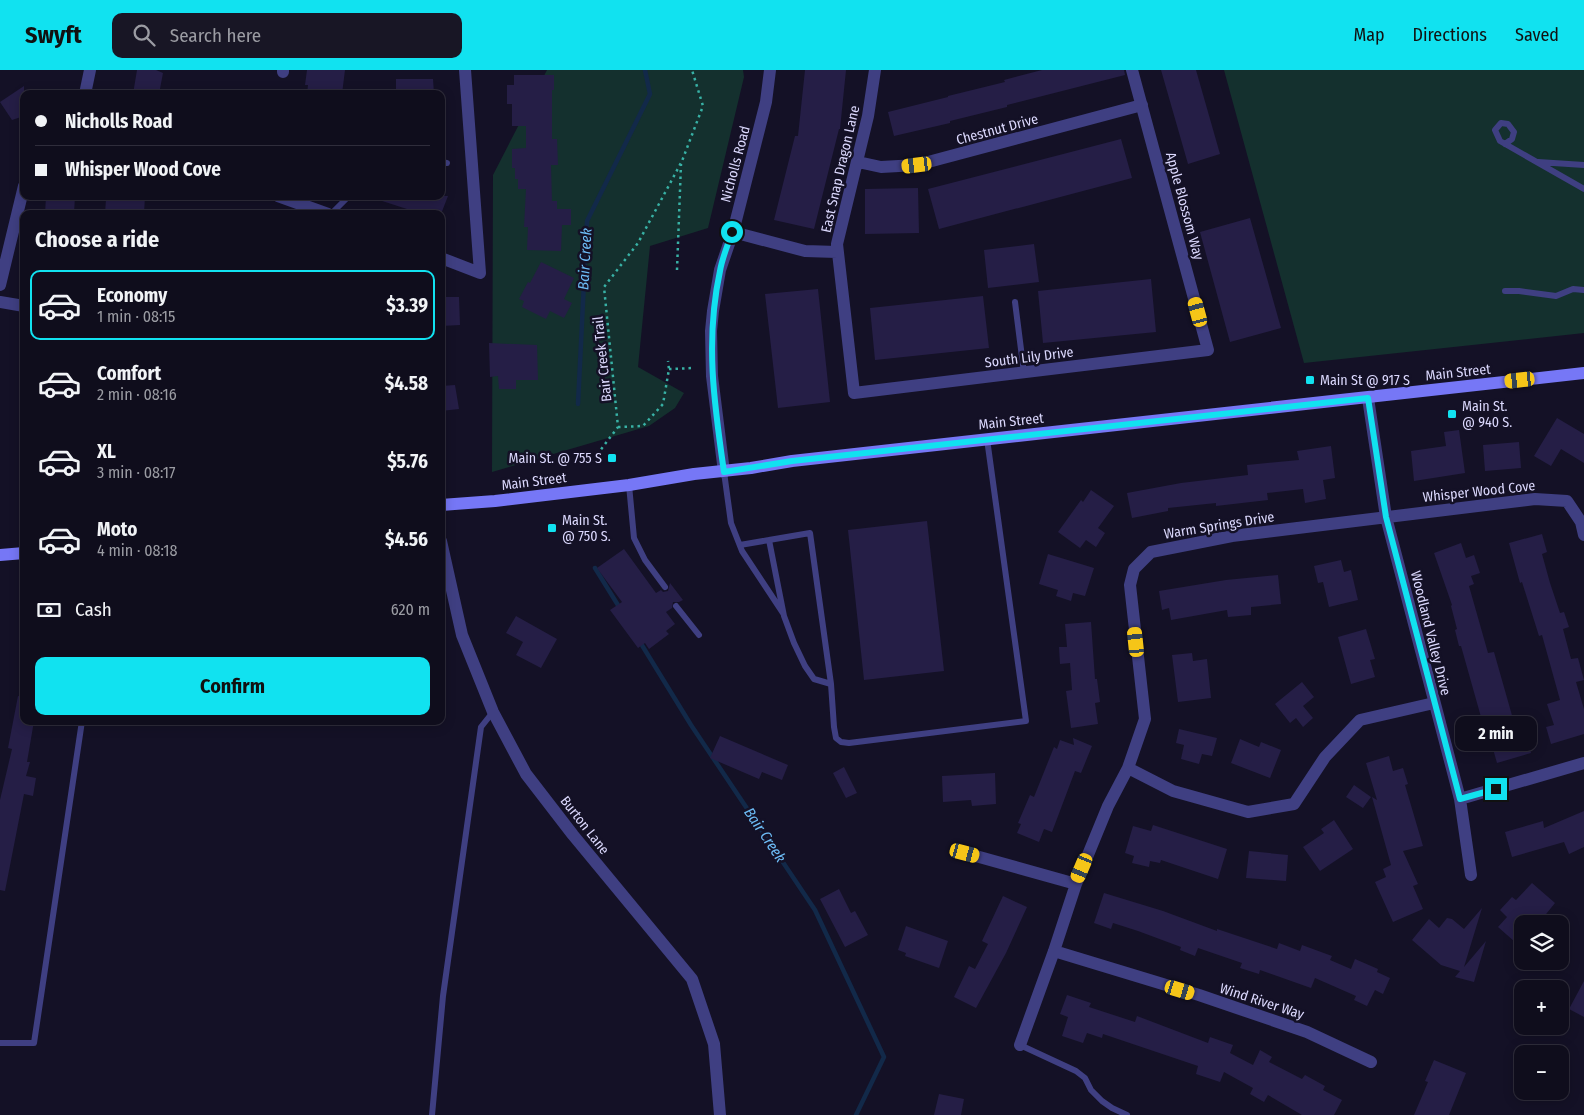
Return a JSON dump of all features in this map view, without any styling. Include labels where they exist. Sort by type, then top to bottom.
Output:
[{"type":"main road","name":"Main Street","points":[[445,505],[494,501],[629,485],[792,461],[1584,373]]},
{"type":"main road","points":[[0,555],[20,553]]},
{"type":"street","points":[[86,90],[90,70]]},
{"type":"street","points":[[445,260],[480,273],[465,70]]},
{"type":"street","name":"Nicholls Road","points":[[724,472],[712,376],[712,331],[720,270],[732,232],[766,102],[770,70]]},
{"type":"street","name":"East Snap Dragon Lane","points":[[854,393],[837,252],[839,232],[868,116],[875,70]]},
{"type":"street","name":"Apple Blossom Way","points":[[1132,70],[1208,350]]},
{"type":"street","name":"Chestnut Drive","points":[[858,162],[891,168],[917,165],[1142,105]]},
{"type":"street","points":[[0,285],[21,200]]},
{"type":"street","points":[[290,200],[318,210]]},
{"type":"street","points":[[732,232],[806,250],[837,252]]},
{"type":"street","points":[[0,302],[20,305]]},
{"type":"street","name":"South Lily Drive","points":[[854,393],[1208,350]]},
{"type":"street","name":"Woodland Valley Drive","points":[[1368,398],[1386,517],[1460,799],[1471,875]]},
{"type":"street","name":"Whisper Wood Cove","points":[[1386,517],[1535,499],[1551,500],[1567,502],[1580,522],[1584,535]]},
{"type":"street","name":"Warm Springs Drive","points":[[1020,1045],[1076,884],[1108,806],[1128,768],[1145,719],[1130,585],[1134,569],[1151,552],[1232,536],[1386,517]]},
{"type":"street","name":"Burton Lane","points":[[445,559],[462,635],[492,712],[526,774],[573,835],[692,979],[714,1044],[720,1115]]},
{"type":"street","points":[[1128,768],[1174,791],[1248,812],[1294,804],[1324,757],[1360,720],[1434,703]]},
{"type":"street","points":[[1460,799],[1584,763]]},
{"type":"street","points":[[965,853],[1076,884]]},
{"type":"street","name":"Wind River Way","points":[[1054,951],[1198,995],[1307,1032],[1371,1062]]},
{"type":"lane","points":[[1505,144],[1584,189]]},
{"type":"lane","points":[[1537,162],[1584,165]]},
{"type":"lane","points":[[334,210],[345,200]]},
{"type":"lane","points":[[1505,291],[1556,296],[1573,288],[1584,290]]},
{"type":"lane","points":[[1015,302],[1024,372]]},
{"type":"lane","points":[[740,545],[810,533],[836,738],[842,742],[849,743],[1026,722],[987,439]]},
{"type":"lane","points":[[724,472],[731,523],[740,545],[758,577],[784,616]]},
{"type":"lane","points":[[629,485],[634,538],[645,560],[665,587]]},
{"type":"lane","points":[[769,540],[784,616],[794,643],[805,666],[814,679],[830,684]]},
{"type":"lane","points":[[676,606],[700,635]]},
{"type":"lane","points":[[432,1115],[443,996],[481,727],[492,712]]},
{"type":"lane","points":[[0,1043],[34,1042],[81,725]]},
{"type":"lane","points":[[1020,1045],[1076,1071],[1085,1078],[1092,1090],[1102,1101],[1127,1115]]},
{"type":"path","name":"Bair Creek Trail","points":[[618,427],[604,287],[638,243],[682,161],[703,106],[692,70]]},
{"type":"path","name":"Bair Creek Trail","points":[[677,270],[682,161]]},
{"type":"path","points":[[599,455],[598,452],[618,427],[643,426],[663,404],[669,369],[668,361]]},
{"type":"path","points":[[669,369],[694,368]]},
{"type":"green space","points":[[547,70],[743,70],[744,77],[708,228],[650,246],[638,367],[684,393],[675,408],[649,426],[492,472],[493,175]]},
{"type":"green space","points":[[1224,70],[1584,70],[1584,333],[1304,363]]},
{"type":"building","points":[[137,70],[156,70],[163,73],[160,90],[134,90]]},
{"type":"building","points":[[307,70],[345,70],[342,90],[307,90],[308,85],[305,85]]},
{"type":"building","points":[[805,70],[846,70],[840,129],[814,229],[774,220],[795,136],[798,136]]},
{"type":"building","points":[[1042,70],[1124,70],[1125,75],[1007,105],[1007,107],[950,121],[950,123],[894,136],[888,112],[1005,82],[1004,80]]},
{"type":"building","points":[[1161,70],[1196,70],[1220,154],[1188,164]]},
{"type":"building","points":[[514,75],[554,75],[554,90],[552,90],[552,139],[557,139],[558,165],[551,165],[552,201],[557,201],[557,209],[571,209],[571,225],[562,225],[561,251],[527,250],[528,227],[524,227],[526,189],[518,189],[518,179],[515,179],[515,168],[512,168],[512,149],[526,148],[526,126],[512,126],[512,104],[507,104],[507,85],[514,85]]},
{"type":"building","points":[[396,79],[433,79],[434,90],[396,90]]},
{"type":"building","points":[[24,86],[24,90],[20,90],[20,117],[12,120],[0,102]]},
{"type":"building","points":[[1121,139],[1132,178],[939,229],[928,189]]},
{"type":"building","points":[[918,188],[919,233],[865,234],[865,189]]},
{"type":"building","points":[[445,196],[448,196],[443,210],[410,210],[379,200],[445,200]]},
{"type":"building","points":[[46,200],[75,200],[74,210],[45,210]]},
{"type":"building","points":[[106,200],[145,200],[144,210],[105,210]]},
{"type":"building","points":[[1250,218],[1281,328],[1230,342],[1200,232]]},
{"type":"building","points":[[1034,244],[1039,282],[988,288],[984,250]]},
{"type":"building","points":[[541,262],[574,278],[564,299],[572,303],[564,318],[550,311],[546,319],[522,307],[524,301],[519,299]]},
{"type":"building","points":[[1151,279],[1156,332],[1043,343],[1038,291]]},
{"type":"building","points":[[818,289],[830,402],[778,408],[765,294]]},
{"type":"building","points":[[983,296],[989,348],[875,360],[870,308]]},
{"type":"building","points":[[445,297],[459,297],[460,325],[445,326]]},
{"type":"building","points":[[489,343],[537,345],[538,380],[516,380],[516,389],[499,389],[498,376],[490,377]]},
{"type":"building","points":[[455,385],[459,409],[445,411],[445,386]]},
{"type":"building","points":[[1557,418],[1584,434],[1584,463],[1561,449],[1551,466],[1534,456]]},
{"type":"building","points":[[1459,430],[1465,473],[1414,481],[1411,451],[1446,446],[1444,432]]},
{"type":"building","points":[[1519,442],[1521,468],[1485,471],[1483,445]]},
{"type":"building","points":[[1331,446],[1335,478],[1323,480],[1326,499],[1305,503],[1303,489],[1267,493],[1268,500],[1216,506],[1216,503],[1168,508],[1168,511],[1132,518],[1127,493],[1181,483],[1248,475],[1247,465],[1299,460],[1297,451]]},
{"type":"building","points":[[1091,490],[1114,506],[1098,528],[1105,533],[1096,547],[1086,540],[1080,548],[1058,532],[1081,500],[1083,502]]},
{"type":"building","points":[[927,521],[944,671],[864,680],[848,530]]},
{"type":"building","points":[[1542,534],[1547,552],[1542,554],[1550,583],[1560,613],[1564,612],[1569,627],[1563,629],[1571,659],[1578,658],[1584,680],[1576,682],[1584,709],[1584,734],[1551,744],[1546,727],[1554,725],[1547,704],[1560,700],[1542,635],[1539,636],[1522,582],[1520,583],[1509,543]]},
{"type":"building","points":[[1461,543],[1466,558],[1474,555],[1480,573],[1471,576],[1474,584],[1469,586],[1488,653],[1494,652],[1517,733],[1524,730],[1531,753],[1497,763],[1493,749],[1487,751],[1477,719],[1481,717],[1461,646],[1459,646],[1452,605],[1434,553]]},
{"type":"building","points":[[624,549],[656,593],[661,590],[663,592],[668,591],[670,583],[683,600],[673,602],[672,608],[666,612],[675,624],[666,631],[669,634],[649,649],[645,643],[638,648],[610,610],[622,602],[597,568]]},
{"type":"building","points":[[1048,554],[1094,568],[1085,596],[1073,593],[1071,601],[1056,596],[1058,590],[1039,584]]},
{"type":"building","points":[[1341,560],[1344,572],[1351,570],[1358,600],[1329,607],[1323,582],[1318,583],[1314,566]]},
{"type":"building","points":[[1278,575],[1281,604],[1251,607],[1251,615],[1228,617],[1227,610],[1171,620],[1169,608],[1162,610],[1159,591],[1226,580]]},
{"type":"building","points":[[516,616],[557,639],[541,668],[516,655],[523,642],[506,633]]},
{"type":"building","points":[[1091,622],[1095,679],[1097,679],[1100,702],[1095,703],[1098,724],[1071,728],[1066,691],[1072,690],[1070,663],[1060,664],[1059,647],[1067,647],[1065,624]]},
{"type":"building","points":[[1366,629],[1375,659],[1370,660],[1375,677],[1351,684],[1338,637]]},
{"type":"building","points":[[1192,653],[1193,661],[1207,659],[1211,698],[1178,702],[1172,655]]},
{"type":"building","points":[[1302,682],[1314,697],[1303,706],[1313,718],[1303,727],[1296,718],[1290,723],[1275,704]]},
{"type":"building","points":[[18,696],[20,696],[20,725],[33,725],[27,762],[30,762],[26,776],[36,778],[33,796],[24,794],[5,891],[0,890],[0,800],[12,749],[8,748]]},
{"type":"building","points":[[1179,729],[1217,738],[1212,756],[1202,754],[1199,764],[1181,759],[1184,745],[1176,743]]},
{"type":"building","points":[[720,736],[788,765],[782,780],[762,772],[759,779],[710,758]]},
{"type":"building","points":[[1073,738],[1092,746],[1081,773],[1075,771],[1052,832],[1044,829],[1039,842],[1017,833],[1021,824],[1018,823],[1030,795],[1034,797],[1054,747],[1057,749],[1060,740],[1074,745]]},
{"type":"building","points":[[1240,739],[1259,747],[1261,742],[1281,750],[1270,778],[1231,763]]},
{"type":"building","points":[[1389,756],[1393,771],[1403,768],[1408,784],[1405,785],[1423,846],[1403,851],[1418,884],[1413,886],[1423,909],[1393,922],[1375,882],[1386,877],[1383,869],[1391,865],[1372,797],[1377,800],[1366,763]]},
{"type":"building","points":[[844,767],[857,793],[846,798],[833,773]]},
{"type":"building","points":[[995,773],[996,804],[972,806],[971,800],[943,802],[942,776]]},
{"type":"building","points":[[1354,785],[1371,797],[1363,808],[1346,797]]},
{"type":"building","points":[[1584,811],[1584,847],[1569,854],[1564,842],[1512,857],[1505,832],[1543,821],[1544,828]]},
{"type":"building","points":[[1334,820],[1353,849],[1320,871],[1303,847],[1324,833],[1321,829]]},
{"type":"building","points":[[1153,825],[1227,849],[1218,879],[1161,860],[1160,863],[1150,861],[1149,867],[1132,863],[1134,856],[1125,853],[1133,826],[1151,831]]},
{"type":"building","points":[[1249,851],[1288,855],[1286,881],[1246,878]]},
{"type":"building","points":[[1532,883],[1555,903],[1545,915],[1514,915],[1514,941],[1498,927],[1507,917],[1500,910],[1512,897],[1516,900]]},
{"type":"building","points":[[839,889],[851,913],[855,911],[868,935],[845,947],[820,899]]},
{"type":"building","points":[[1104,893],[1277,949],[1279,943],[1300,951],[1302,945],[1332,956],[1330,960],[1351,969],[1355,959],[1378,969],[1377,972],[1390,978],[1383,994],[1375,990],[1367,1006],[1354,1000],[1356,996],[1315,978],[1311,988],[1260,970],[1259,974],[1240,968],[1242,963],[1198,948],[1195,956],[1180,950],[1181,947],[1138,931],[1113,923],[1111,929],[1094,923]]},
{"type":"building","points":[[1003,896],[1027,907],[1006,953],[976,1008],[954,997],[969,966],[975,969],[988,944],[982,941]]},
{"type":"building","points":[[1482,908],[1464,967],[1486,941],[1474,982],[1455,977],[1460,971],[1441,965],[1412,940],[1429,919],[1439,928],[1447,918],[1452,919],[1464,929]]},
{"type":"building","points":[[906,926],[948,941],[939,968],[905,956],[906,953],[898,950]]},
{"type":"building","points":[[1584,981],[1584,1017],[1569,1009]]},
{"type":"building","points":[[1067,995],[1091,1003],[1089,1007],[1135,1022],[1137,1016],[1208,1043],[1210,1037],[1233,1045],[1230,1053],[1253,1065],[1260,1050],[1272,1057],[1269,1062],[1302,1079],[1305,1075],[1325,1086],[1323,1090],[1342,1100],[1334,1115],[1302,1115],[1268,1095],[1264,1102],[1250,1094],[1253,1088],[1224,1072],[1220,1082],[1196,1074],[1198,1066],[1103,1034],[1102,1038],[1087,1033],[1083,1043],[1062,1036],[1068,1017],[1060,1014]]},
{"type":"building","points":[[1434,1060],[1466,1073],[1449,1115],[1414,1115],[1428,1082],[1425,1081]]},
{"type":"building","points":[[939,1094],[964,1099],[961,1115],[934,1115]]},
{"type":"waterway","name":"Bair Creek","points":[[578,404],[587,221],[650,94],[645,70]]},
{"type":"waterway","name":"Bair Creek","points":[[595,568],[621,610]]},
{"type":"waterway","name":"Bair Creek","points":[[640,642],[691,725],[815,910],[884,1057],[856,1115]]},
{"type":"place","name":"Main St @ 917 S","points":[[1310,380]]},
{"type":"place","name":"Main St. @ 940 S.","points":[[1452,414]]},
{"type":"place","name":"Main St. @ 755 S","points":[[612,458]]},
{"type":"place","name":"Main St. @ 750 S.","points":[[552,528]]},
{"type":"route","points":[[732,232],[720,270],[713,311],[711,354],[714,401],[724,472],[792,461],[1368,398],[1386,517],[1460,799],[1496,789]]}]
